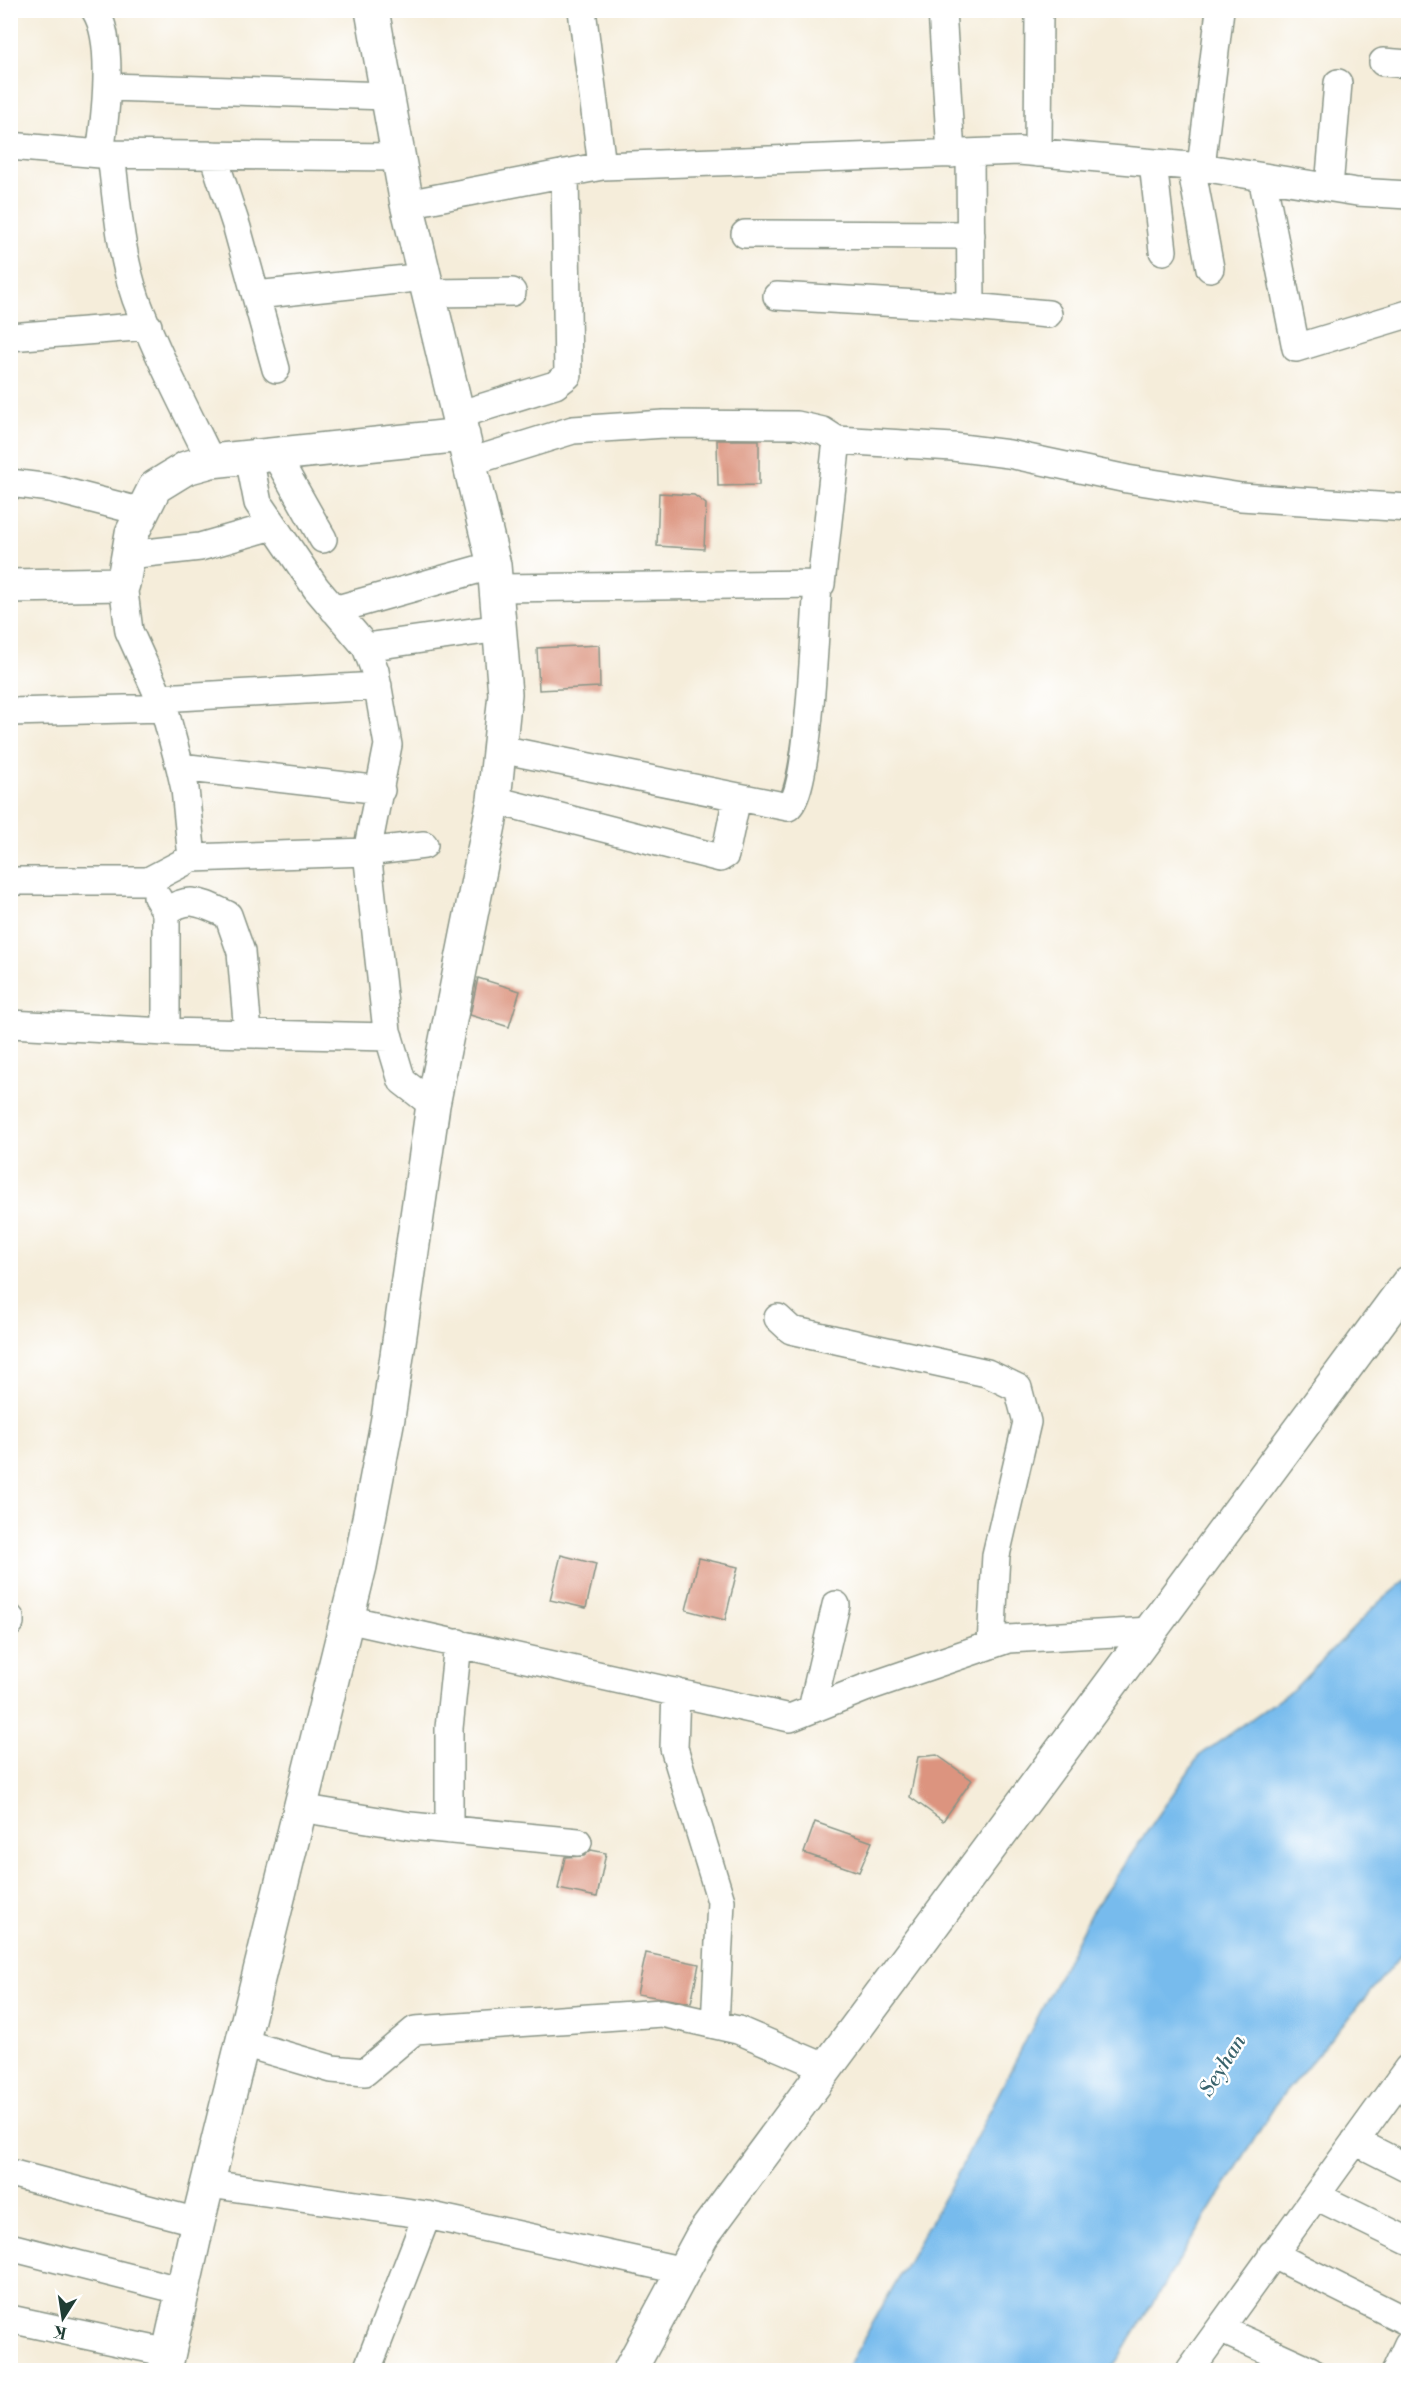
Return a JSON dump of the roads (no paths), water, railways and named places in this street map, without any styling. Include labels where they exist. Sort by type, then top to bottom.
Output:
[{"type":"main road","points":[[167,2362],[198,2222],[347,1619],[388,1418],[433,1106],[494,800],[505,694],[495,577],[464,437],[407,204],[372,10]]},
{"type":"main road","points":[[10,586],[126,570],[132,533],[155,487],[186,468],[211,461],[464,437]]},
{"type":"main road","points":[[630,2370],[702,2236],[1408,1283]]},
{"type":"street","points":[[95,10],[104,44],[109,87],[106,154],[120,230],[136,297],[168,374],[211,461]]},
{"type":"street","points":[[582,10],[602,166]]},
{"type":"street","points":[[942,10],[971,235],[971,307]]},
{"type":"street","points":[[1038,153],[1039,10]]},
{"type":"street","points":[[1210,268],[1196,167],[1220,10]]},
{"type":"street","points":[[1329,187],[1338,82]]},
{"type":"street","points":[[109,87],[387,96]]},
{"type":"street","points":[[10,146],[106,154],[398,157]]},
{"type":"street","points":[[407,204],[602,166],[960,153],[1038,153],[1196,167],[1329,187],[1408,195]]},
{"type":"street","points":[[213,155],[256,294],[276,369]]},
{"type":"street","points":[[1153,163],[1163,251]]},
{"type":"street","points":[[464,437],[555,385],[568,375],[565,174]]},
{"type":"street","points":[[1263,177],[1296,348],[1408,314]]},
{"type":"street","points":[[745,234],[971,235]]},
{"type":"street","points":[[256,294],[427,285],[512,292]]},
{"type":"street","points":[[777,296],[971,307],[1048,314]]},
{"type":"street","points":[[10,338],[148,326]]},
{"type":"street","points":[[464,437],[663,424],[797,425],[823,431],[837,440],[953,447],[1010,454],[1127,479],[1241,497],[1408,508]]},
{"type":"street","points":[[334,610],[495,577],[821,584],[837,440]]},
{"type":"street","points":[[262,456],[258,503],[334,610],[366,647],[378,686],[388,745],[367,852],[389,1037],[402,1081],[433,1106]]},
{"type":"street","points":[[262,456],[323,539]]},
{"type":"street","points":[[10,483],[50,488],[143,512]]},
{"type":"street","points":[[192,858],[185,789],[180,767],[162,703],[129,632],[126,570],[273,526]]},
{"type":"street","points":[[500,749],[788,807],[794,803],[805,753],[818,584]]},
{"type":"street","points":[[366,647],[500,628]]},
{"type":"street","points":[[10,712],[378,686]]},
{"type":"street","points":[[180,767],[381,790]]},
{"type":"street","points":[[494,800],[720,858],[725,855],[737,797]]},
{"type":"street","points":[[10,881],[148,881],[192,858],[367,852],[424,845]]},
{"type":"street","points":[[148,881],[166,912],[166,1032]]},
{"type":"street","points":[[166,912],[178,903],[198,901],[228,915],[241,952],[248,1034]]},
{"type":"street","points":[[10,1024],[166,1032],[389,1037]]},
{"type":"street","points":[[778,1318],[791,1330],[987,1373],[1018,1388],[1027,1422],[996,1555],[991,1645]]},
{"type":"street","points":[[812,1709],[836,1605]]},
{"type":"street","points":[[10,1618],[10,1623]]},
{"type":"street","points":[[347,1619],[790,1718],[865,1688],[1008,1639],[1150,1631]]},
{"type":"street","points":[[449,1830],[449,1728],[458,1643]]},
{"type":"street","points":[[676,1692],[674,1748],[721,1901],[715,2025]]},
{"type":"street","points":[[300,1808],[449,1830],[578,1842]]},
{"type":"street","points":[[243,2043],[332,2069],[364,2072],[415,2030],[662,2013],[738,2030],[827,2068]]},
{"type":"street","points":[[1190,2370],[1408,2068]]},
{"type":"street","points":[[1355,2141],[1408,2168]]},
{"type":"street","points":[[10,2173],[198,2222]]},
{"type":"street","points":[[209,2184],[427,2215],[684,2271]]},
{"type":"street","points":[[1316,2196],[1408,2241]]},
{"type":"street","points":[[367,2370],[427,2215]]},
{"type":"street","points":[[10,2247],[183,2291]]},
{"type":"street","points":[[1272,2254],[1408,2322]]},
{"type":"street","points":[[10,2319],[167,2362]]},
{"type":"street","points":[[1220,2329],[1311,2370]]},
{"type":"street","points":[[1396,2370],[1408,2344]]},
{"type":"water","name":"Seyhan","points":[[1408,1578],[1408,1947],[1278,2101],[1111,2370],[846,2370],[959,2171],[1091,1913],[1199,1756],[1295,1688],[1378,1603]]}]
